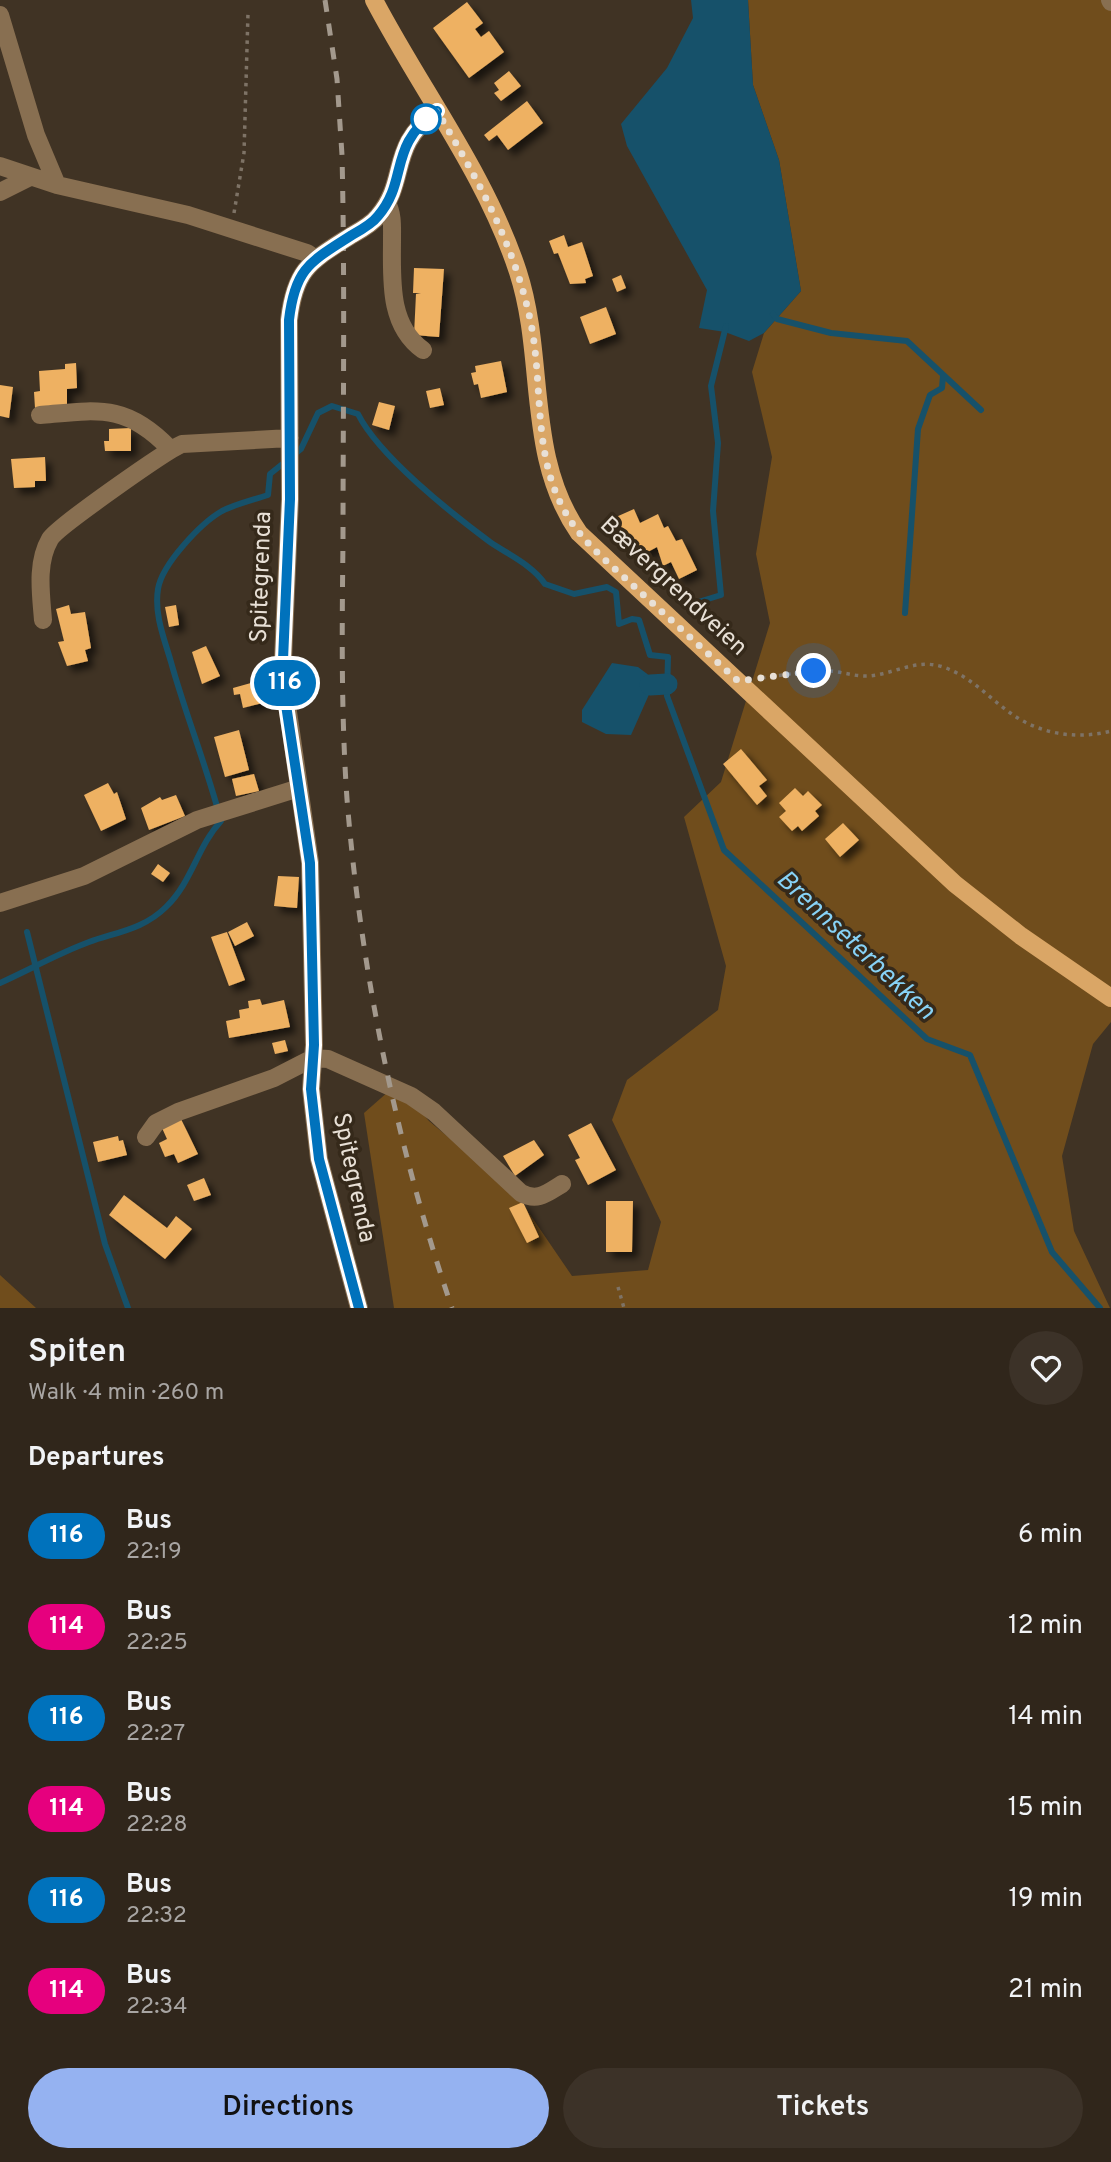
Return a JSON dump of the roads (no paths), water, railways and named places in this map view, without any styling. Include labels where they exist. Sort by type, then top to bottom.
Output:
[{"type":"main road","name":"Bævergrendveien","points":[[374,0],[496,214],[518,273],[531,328],[542,442],[548,471],[567,515],[597,553],[979,904],[1111,998]]},
{"type":"street","points":[[0,15],[36,135],[57,185]]},
{"type":"street","name":"Spitegrenda","points":[[359,1308],[319,1159],[311,1089],[313,907],[283,660],[291,304],[301,273],[316,259],[378,217],[387,203],[409,136],[437,111]]},
{"type":"street","points":[[0,166],[28,178],[188,215],[307,253],[316,259]]},
{"type":"street","points":[[0,192],[28,178]]},
{"type":"street","points":[[387,203],[391,220],[397,315],[406,334],[423,350]]},
{"type":"street","points":[[40,415],[107,410],[138,423],[170,449]]},
{"type":"street","points":[[43,620],[40,582],[50,539],[83,509],[142,472],[170,449],[192,442],[290,438]]},
{"type":"street","points":[[0,903],[84,876],[197,820],[299,788]]},
{"type":"street","points":[[146,1138],[156,1123],[178,1111],[274,1078],[313,1058],[328,1059],[411,1097],[446,1121],[521,1193],[531,1198],[540,1197],[562,1184]]},
{"type":"water","points":[[691,0],[748,0],[753,85],[779,160],[801,291],[764,333],[749,341],[725,332],[699,328],[707,290],[627,146],[621,124],[667,68],[693,18]]},
{"type":"water","points":[[612,663],[638,667],[650,676],[651,690],[631,735],[606,734],[582,722],[582,710]]},
{"type":"waterway","points":[[773,314],[777,319],[831,333],[907,341],[981,410]]},
{"type":"waterway","name":"Brennseterbekken","points":[[695,603],[721,595],[713,511],[718,443],[711,386],[726,326]]},
{"type":"waterway","points":[[905,613],[918,429],[930,395],[942,388],[943,376]]},
{"type":"waterway","points":[[0,983],[67,951],[130,929],[158,914],[182,887],[206,842],[221,821],[163,635],[157,608],[158,589],[174,556],[213,517],[222,511],[268,495],[270,474],[301,449],[318,413],[332,406],[358,414],[382,448],[417,483],[474,530],[527,566],[545,584],[574,594],[607,587],[616,592],[619,624],[632,619],[639,620],[650,655],[668,657],[667,696],[724,850],[927,1039],[970,1055],[1052,1252],[1100,1308]]},
{"type":"waterway","points":[[650,685],[667,684]]},
{"type":"waterway","points":[[27,932],[105,1244],[128,1308]]},
{"type":"railway","points":[[325,0],[337,79],[342,155],[342,638],[345,767],[353,864],[372,993],[398,1120],[414,1184],[452,1308]]}]
